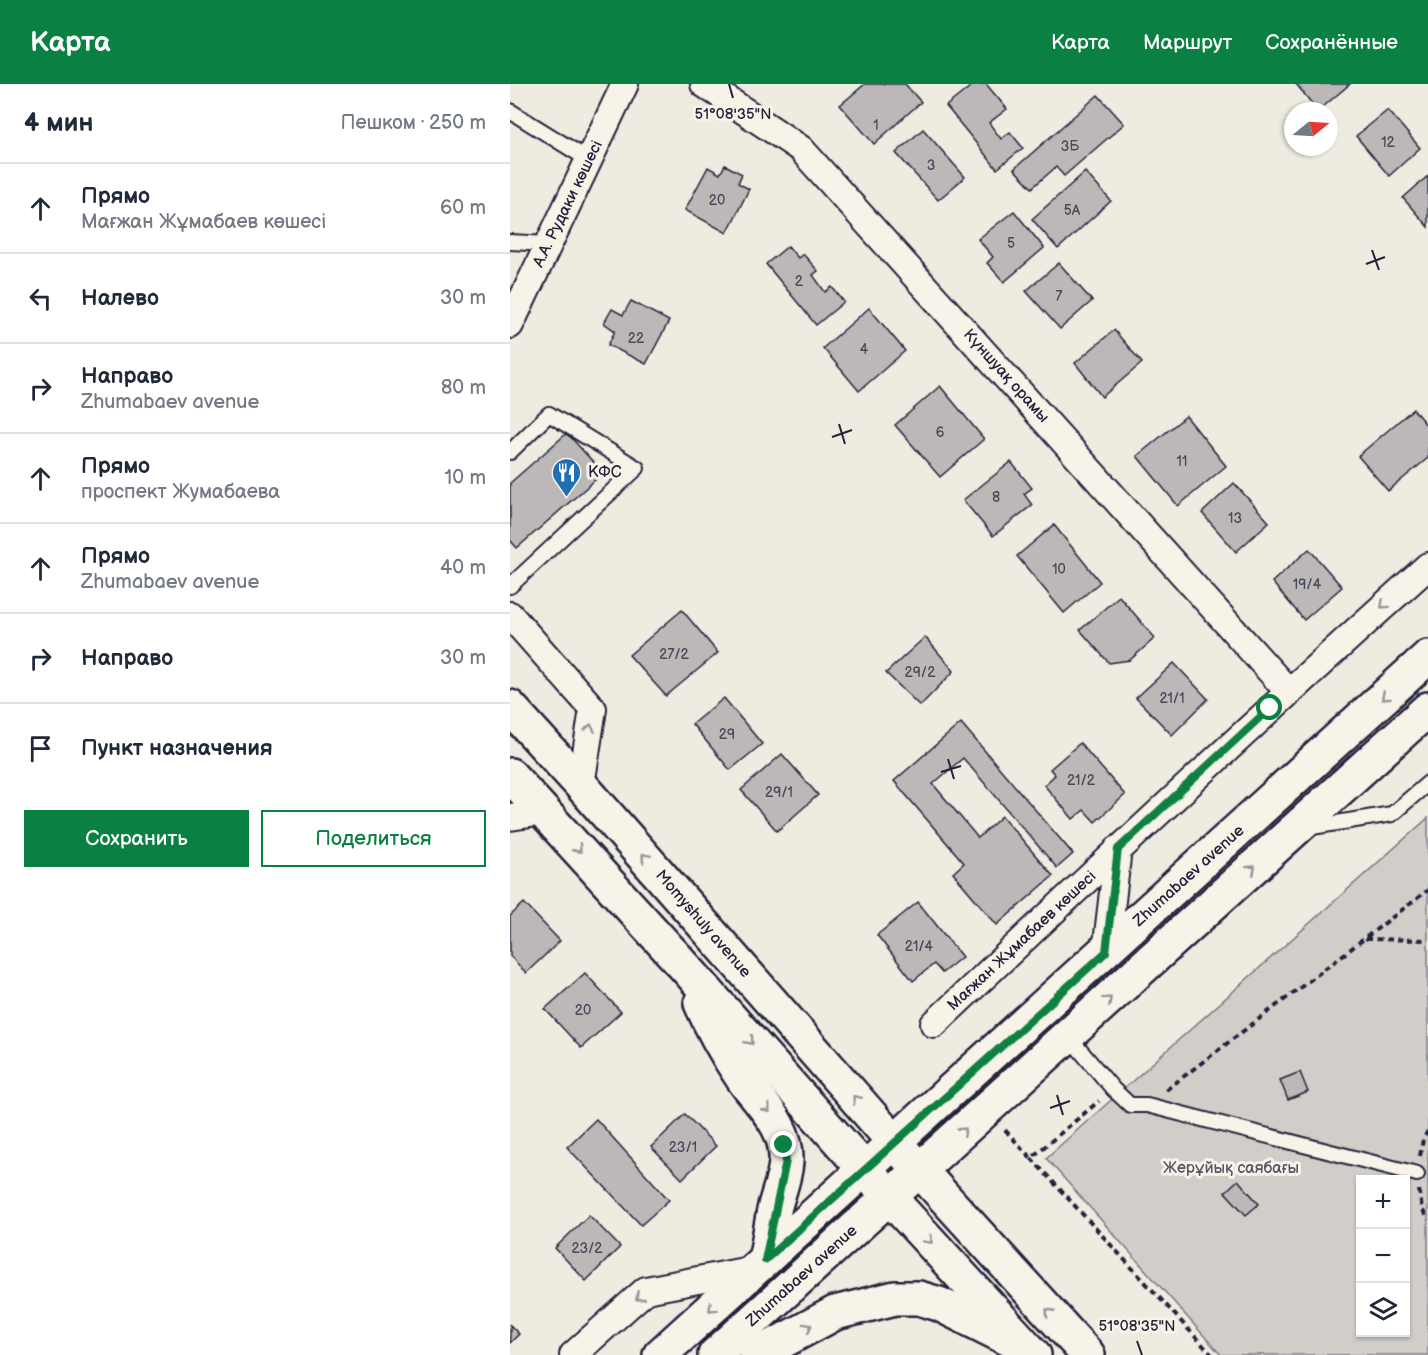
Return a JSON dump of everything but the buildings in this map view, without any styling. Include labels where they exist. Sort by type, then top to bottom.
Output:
[{"type":"main road","name":"Zhumabaev avenue","points":[[865,1170],[1428,657]]},
{"type":"main road","name":"Momyshuly avenue","points":[[510,707],[920,1170]]},
{"type":"main road","points":[[1088,1355],[920,1170],[1428,709]]},
{"type":"main road","points":[[510,775],[1031,1352]]},
{"type":"main road","points":[[686,968],[711,1028],[744,1080],[774,1117],[783,1137],[786,1161],[760,1265]]},
{"type":"main road","points":[[660,1355],[865,1170]]},
{"type":"main road","name":"Zhumabaev avenue","points":[[715,1355],[920,1170]]},
{"type":"main road","points":[[757,1355],[835,1313],[895,1298],[919,1298],[939,1304],[1031,1352]]},
{"type":"street","name":"А.А. Рудаки көшесі","points":[[510,325],[626,84]]},
{"type":"street","name":"Күншуақ орамы","points":[[704,84],[801,149],[1288,691]]},
{"type":"street","name":"Мағжан Жұмабаев көшесі","points":[[934,1024],[1288,691],[1428,566]]},
{"type":"street","points":[[510,615],[593,709],[581,785]]},
{"type":"street","points":[[510,817],[544,812]]},
{"type":"street","points":[[1106,952],[1118,849]]},
{"type":"street","points":[[573,1355],[646,1290],[760,1265]]},
{"type":"lane","points":[[510,111],[589,160]]},
{"type":"lane","points":[[510,242],[549,244]]},
{"type":"lane","points":[[510,452],[549,414],[637,468],[510,585]]},
{"type":"lane","points":[[1295,830],[1392,814],[1428,783]]},
{"type":"lane","points":[[1068,1036],[1113,1089],[1130,1105],[1147,1105],[1417,1174]]},
{"type":"path","points":[[1147,1105],[1428,890]]},
{"type":"path","points":[[1365,939],[1428,940]]},
{"type":"path","points":[[1031,1158],[1113,1089]]},
{"type":"path","points":[[1003,1129],[1212,1355]]},
{"type":"green space","name":"Жерұйық саябағы","points":[[1428,818],[1428,1355],[1221,1355],[1046,1158]]},
{"type":"place","name":"КФС","points":[[567,498]]},
{"type":"route","points":[[784,1145],[786,1161],[765,1260],[1106,952],[1118,849],[1270,708]]}]
